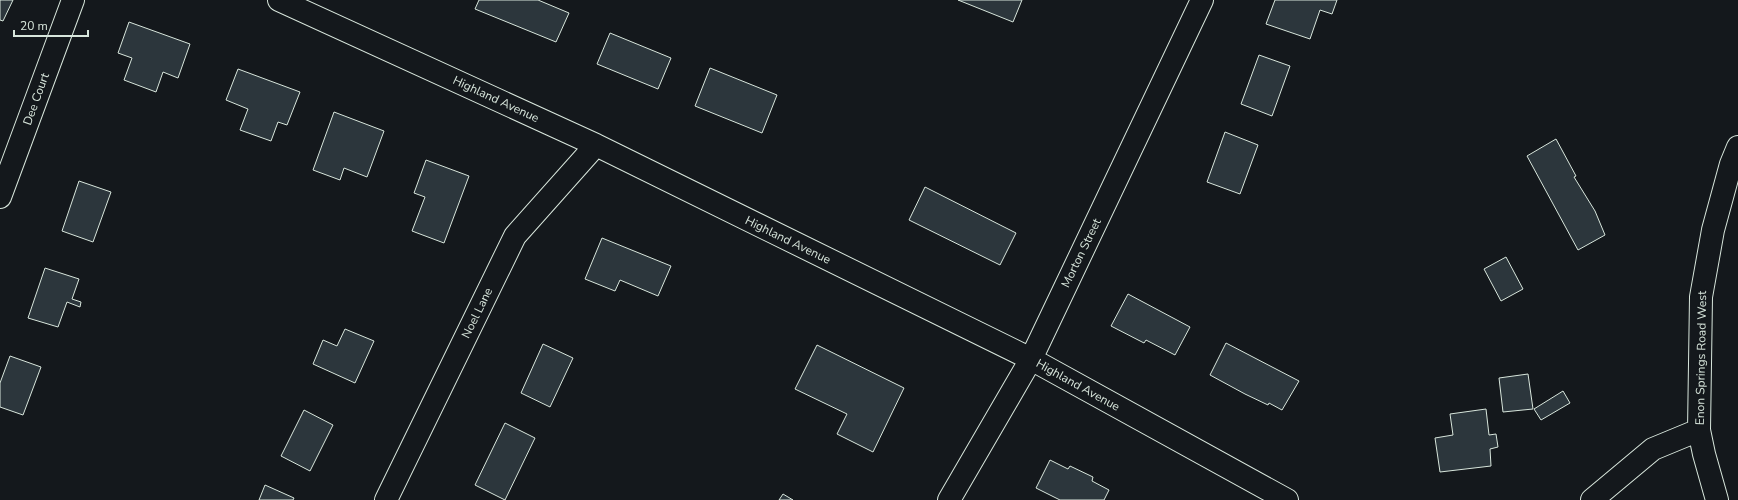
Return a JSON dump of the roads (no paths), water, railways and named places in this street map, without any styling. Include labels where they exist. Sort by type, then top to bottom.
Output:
[{"type":"street","name":"Dee Court","points":[[0,197],[72,0]]},
{"type":"street","name":"Highland Avenue","points":[[279,0],[596,145],[1031,359],[1287,500]]},
{"type":"street","name":"Morton Street","points":[[949,500],[1031,359],[1202,0]]},
{"type":"street","name":"Noel Lane","points":[[386,500],[514,236],[596,145]]},
{"type":"street","name":"Enon Springs Road West","points":[[1718,500],[1699,430],[1701,297],[1713,230],[1731,164],[1738,147]]},
{"type":"street","points":[[1592,500],[1653,448],[1699,430]]}]
